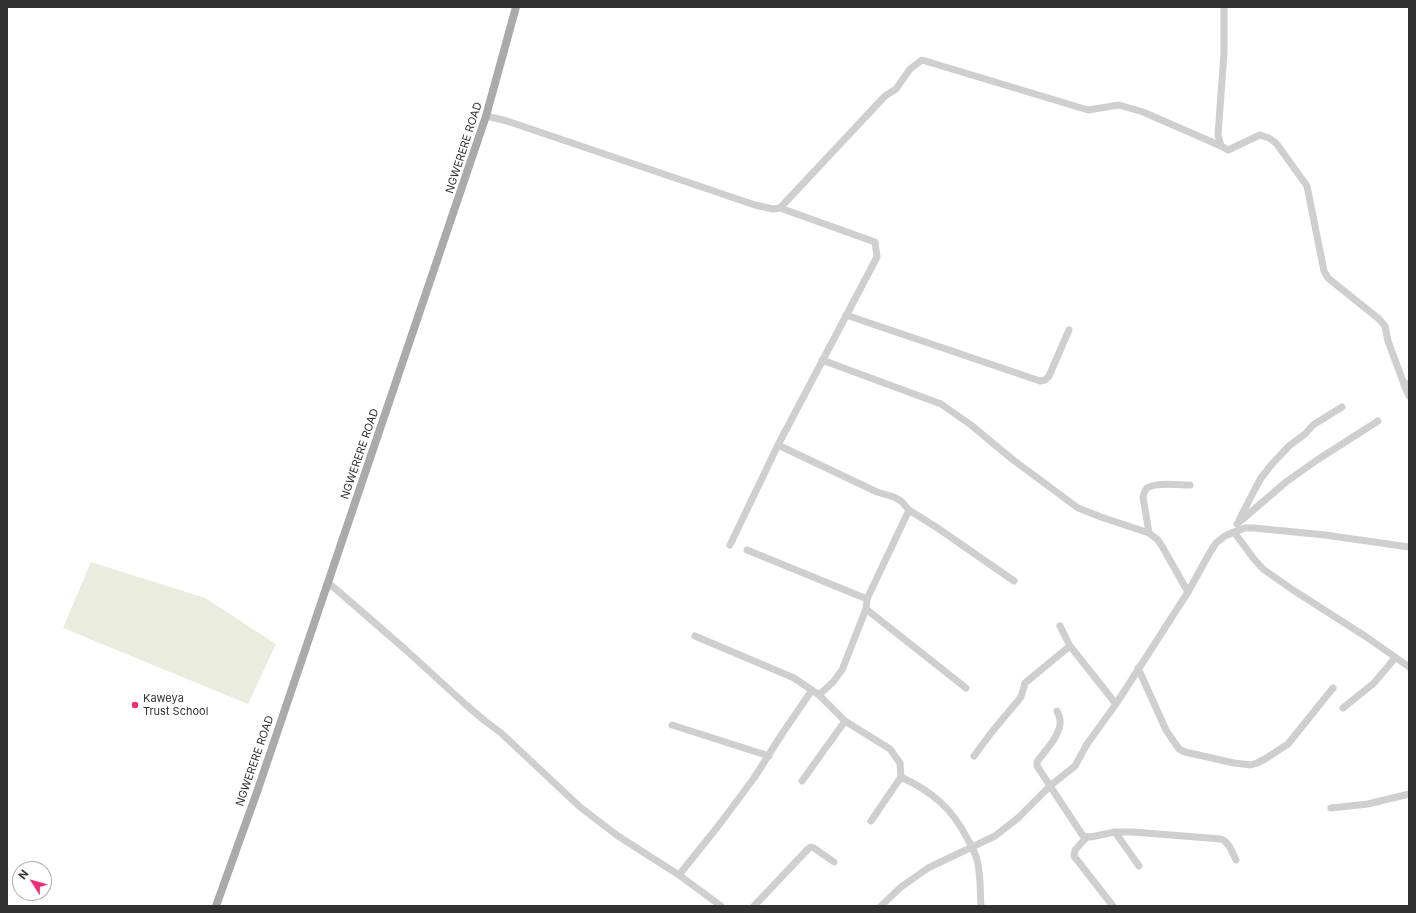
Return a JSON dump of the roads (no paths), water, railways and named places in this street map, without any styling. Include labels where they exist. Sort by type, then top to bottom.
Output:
[{"type":"main road","name":"NGWERERE ROAD","points":[[216,906],[257,792],[486,116],[516,7]]},
{"type":"street","points":[[1221,146],[1218,135],[1224,53],[1224,7]]},
{"type":"street","points":[[780,208],[885,96],[896,89],[910,69],[922,60],[1088,110],[1118,105],[1143,112],[1228,150],[1260,135],[1270,138],[1276,143],[1307,186],[1324,271],[1328,278],[1379,318],[1385,326],[1388,341],[1407,385],[1409,396]]},
{"type":"street","points":[[486,116],[507,121],[755,205],[773,209],[780,208],[875,242],[877,257],[778,445],[730,545]]},
{"type":"street","points":[[846,315],[1040,382],[1049,376],[1069,330]]},
{"type":"street","points":[[822,360],[941,404],[971,425],[1012,459],[1078,508],[1148,533],[1158,540],[1188,592]]},
{"type":"street","points":[[1234,532],[1258,483],[1272,464],[1289,446],[1306,434],[1313,425],[1342,407]]},
{"type":"street","points":[[1237,524],[1286,482],[1317,460],[1378,421]]},
{"type":"street","points":[[778,445],[877,492],[901,501],[909,510],[1014,581]]},
{"type":"street","points":[[1148,533],[1143,497],[1144,492],[1148,487],[1156,485],[1190,485]]},
{"type":"street","points":[[820,695],[842,670],[866,609],[866,599],[909,510]]},
{"type":"street","points":[[881,906],[906,884],[928,868],[972,846],[984,842],[999,832],[1018,818],[1050,786],[1075,766],[1087,744],[1116,704],[1188,592],[1216,543],[1225,536],[1245,528],[1254,528],[1325,535],[1409,547]]},
{"type":"street","points":[[1234,532],[1263,569],[1368,638],[1395,658],[1408,664]]},
{"type":"street","points":[[747,550],[866,599]]},
{"type":"street","points":[[328,583],[485,721],[500,732],[580,807],[618,836],[679,874],[721,906]]},
{"type":"street","points":[[866,609],[966,688]]},
{"type":"street","points":[[1060,626],[1070,646],[1116,704]]},
{"type":"street","points":[[695,636],[794,678],[820,695],[845,721],[890,749],[900,763],[901,777],[871,821]]},
{"type":"street","points":[[974,756],[1021,697],[1025,683],[1070,646]]},
{"type":"street","points":[[1343,708],[1374,683],[1395,658]]},
{"type":"street","points":[[1138,668],[1166,730],[1179,749],[1185,752],[1234,763],[1251,765],[1265,759],[1288,744],[1333,688]]},
{"type":"street","points":[[679,874],[754,778],[812,690]]},
{"type":"street","points":[[1057,711],[1060,720],[1060,728],[1037,762],[1037,766],[1083,836],[1087,837],[1115,832],[1133,832],[1221,839],[1225,840],[1228,844],[1236,860]]},
{"type":"street","points":[[802,781],[845,721]]},
{"type":"street","points":[[672,725],[768,756]]},
{"type":"street","points":[[901,777],[923,788],[939,800],[961,826],[972,846],[977,860],[980,906]]},
{"type":"street","points":[[1331,808],[1368,804],[1409,794]]},
{"type":"street","points":[[1115,832],[1138,866]]},
{"type":"street","points":[[1087,837],[1075,850],[1074,856],[1113,906]]},
{"type":"street","points":[[754,906],[811,847],[834,862]]},
{"type":"place","name":"Kaweya Trust School","points":[[135,705]]}]
